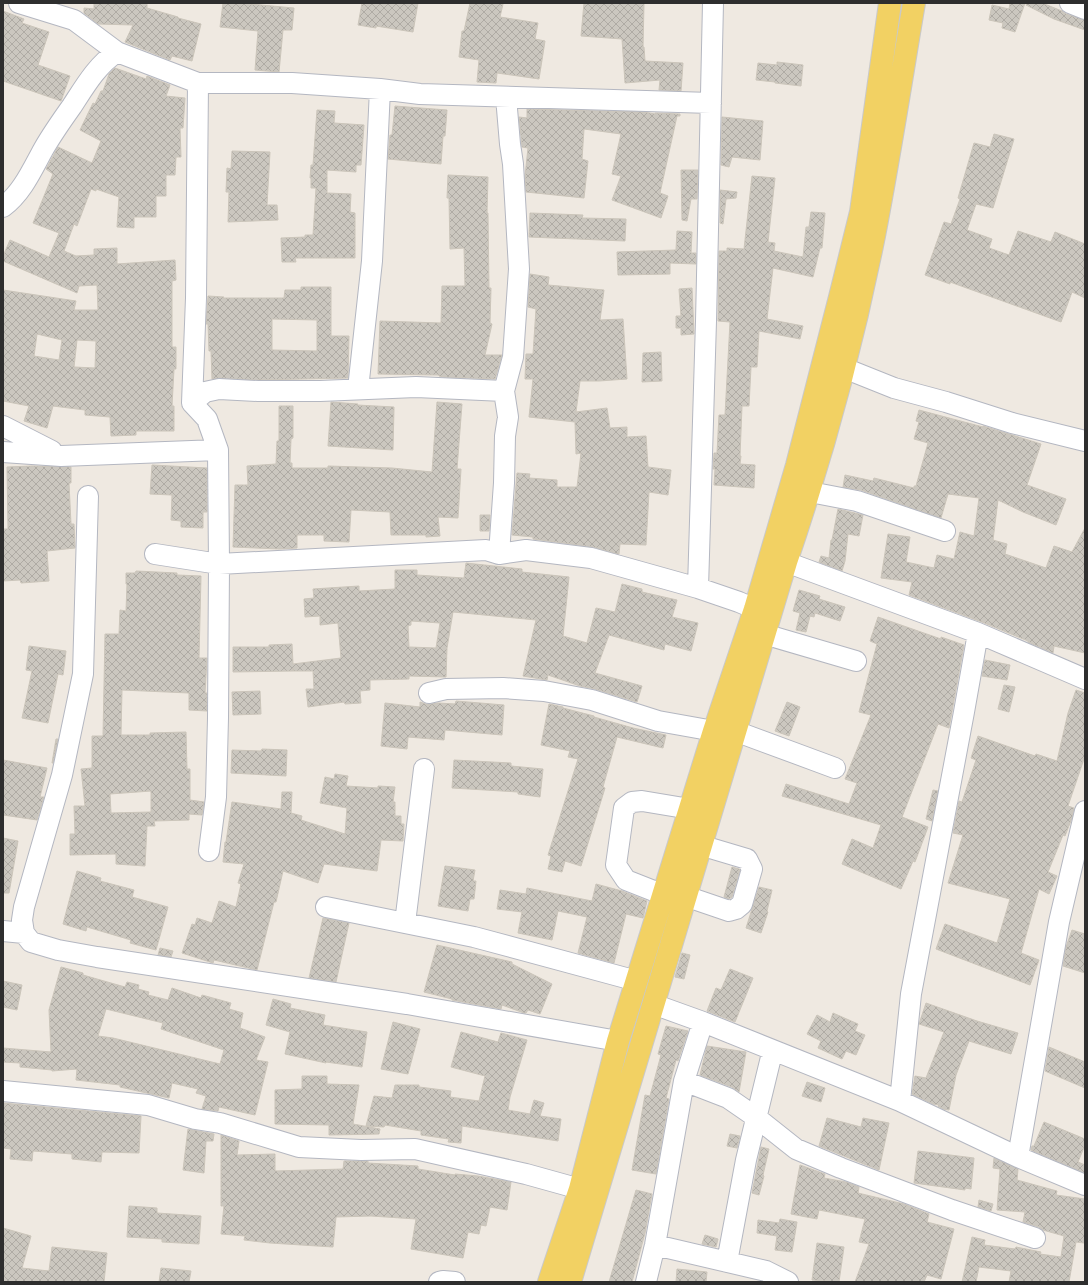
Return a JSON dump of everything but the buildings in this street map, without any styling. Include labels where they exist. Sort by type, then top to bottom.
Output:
[{"type":"main road","points":[[570,1282],[700,845],[725,731],[755,609],[797,465],[840,297],[861,212],[890,3]]},
{"type":"main road","points":[[549,1282],[580,1189],[618,1041],[690,809],[725,731],[764,634],[786,562],[810,492],[844,368],[874,235],[914,3]]},
{"type":"street","points":[[19,3],[74,20],[117,52],[198,84],[292,83],[380,89],[420,94],[711,103]]},
{"type":"street","points":[[698,588],[714,3]]},
{"type":"street","points":[[1070,3],[1085,9]]},
{"type":"street","points":[[3,207],[24,185],[50,138],[94,73],[108,58],[117,52]]},
{"type":"street","points":[[198,84],[196,298],[192,404],[207,419],[218,450],[218,718],[216,797],[209,851]]},
{"type":"street","points":[[358,389],[372,261],[380,89]]},
{"type":"street","points":[[499,554],[504,483],[505,436],[508,417],[504,392],[513,357],[519,269],[513,164],[506,97]]},
{"type":"street","points":[[844,368],[894,388],[946,402],[1012,423],[1085,441]]},
{"type":"street","points":[[192,404],[205,392],[219,390],[289,391],[416,387],[504,392]]},
{"type":"street","points":[[3,426],[61,456]]},
{"type":"street","points":[[3,452],[61,456],[218,450]]},
{"type":"street","points":[[810,492],[856,501],[945,532]]},
{"type":"street","points":[[88,496],[83,674],[62,775],[24,907],[22,920],[24,933],[31,942],[58,950],[408,1004],[618,1041]]},
{"type":"street","points":[[155,554],[218,564],[486,550],[499,554],[526,550],[591,558],[698,588],[755,609]]},
{"type":"street","points":[[786,562],[978,633],[1085,679]]},
{"type":"street","points":[[900,1101],[911,994],[978,633]]},
{"type":"street","points":[[764,634],[856,662]]},
{"type":"street","points":[[429,693],[446,689],[489,688],[544,691],[592,700],[658,721],[725,731],[835,768]]},
{"type":"street","points":[[405,923],[424,769]]},
{"type":"street","points":[[664,895],[626,880],[616,865],[624,808],[632,802],[642,801],[690,809]]},
{"type":"street","points":[[1018,1157],[1059,922],[1085,811]]},
{"type":"street","points":[[685,896],[729,911],[736,909],[742,904],[752,869],[747,859],[700,845]]},
{"type":"street","points":[[326,907],[474,937],[637,981]]},
{"type":"street","points":[[3,931],[24,933]]},
{"type":"street","points":[[653,1004],[703,1022],[900,1101],[1018,1157],[1085,1185]]},
{"type":"street","points":[[646,1282],[655,1245],[684,1081],[703,1022]]},
{"type":"street","points":[[727,1262],[746,1160],[772,1053]]},
{"type":"street","points":[[684,1081],[728,1098],[757,1118],[796,1149],[841,1168],[952,1210],[1035,1238]]},
{"type":"street","points":[[3,1090],[148,1106],[195,1119],[220,1123],[299,1147],[361,1150],[415,1149],[526,1174],[580,1189]]},
{"type":"street","points":[[655,1245],[727,1262],[764,1276],[788,1282]]},
{"type":"street","points":[[439,1282],[455,1282]]}]
